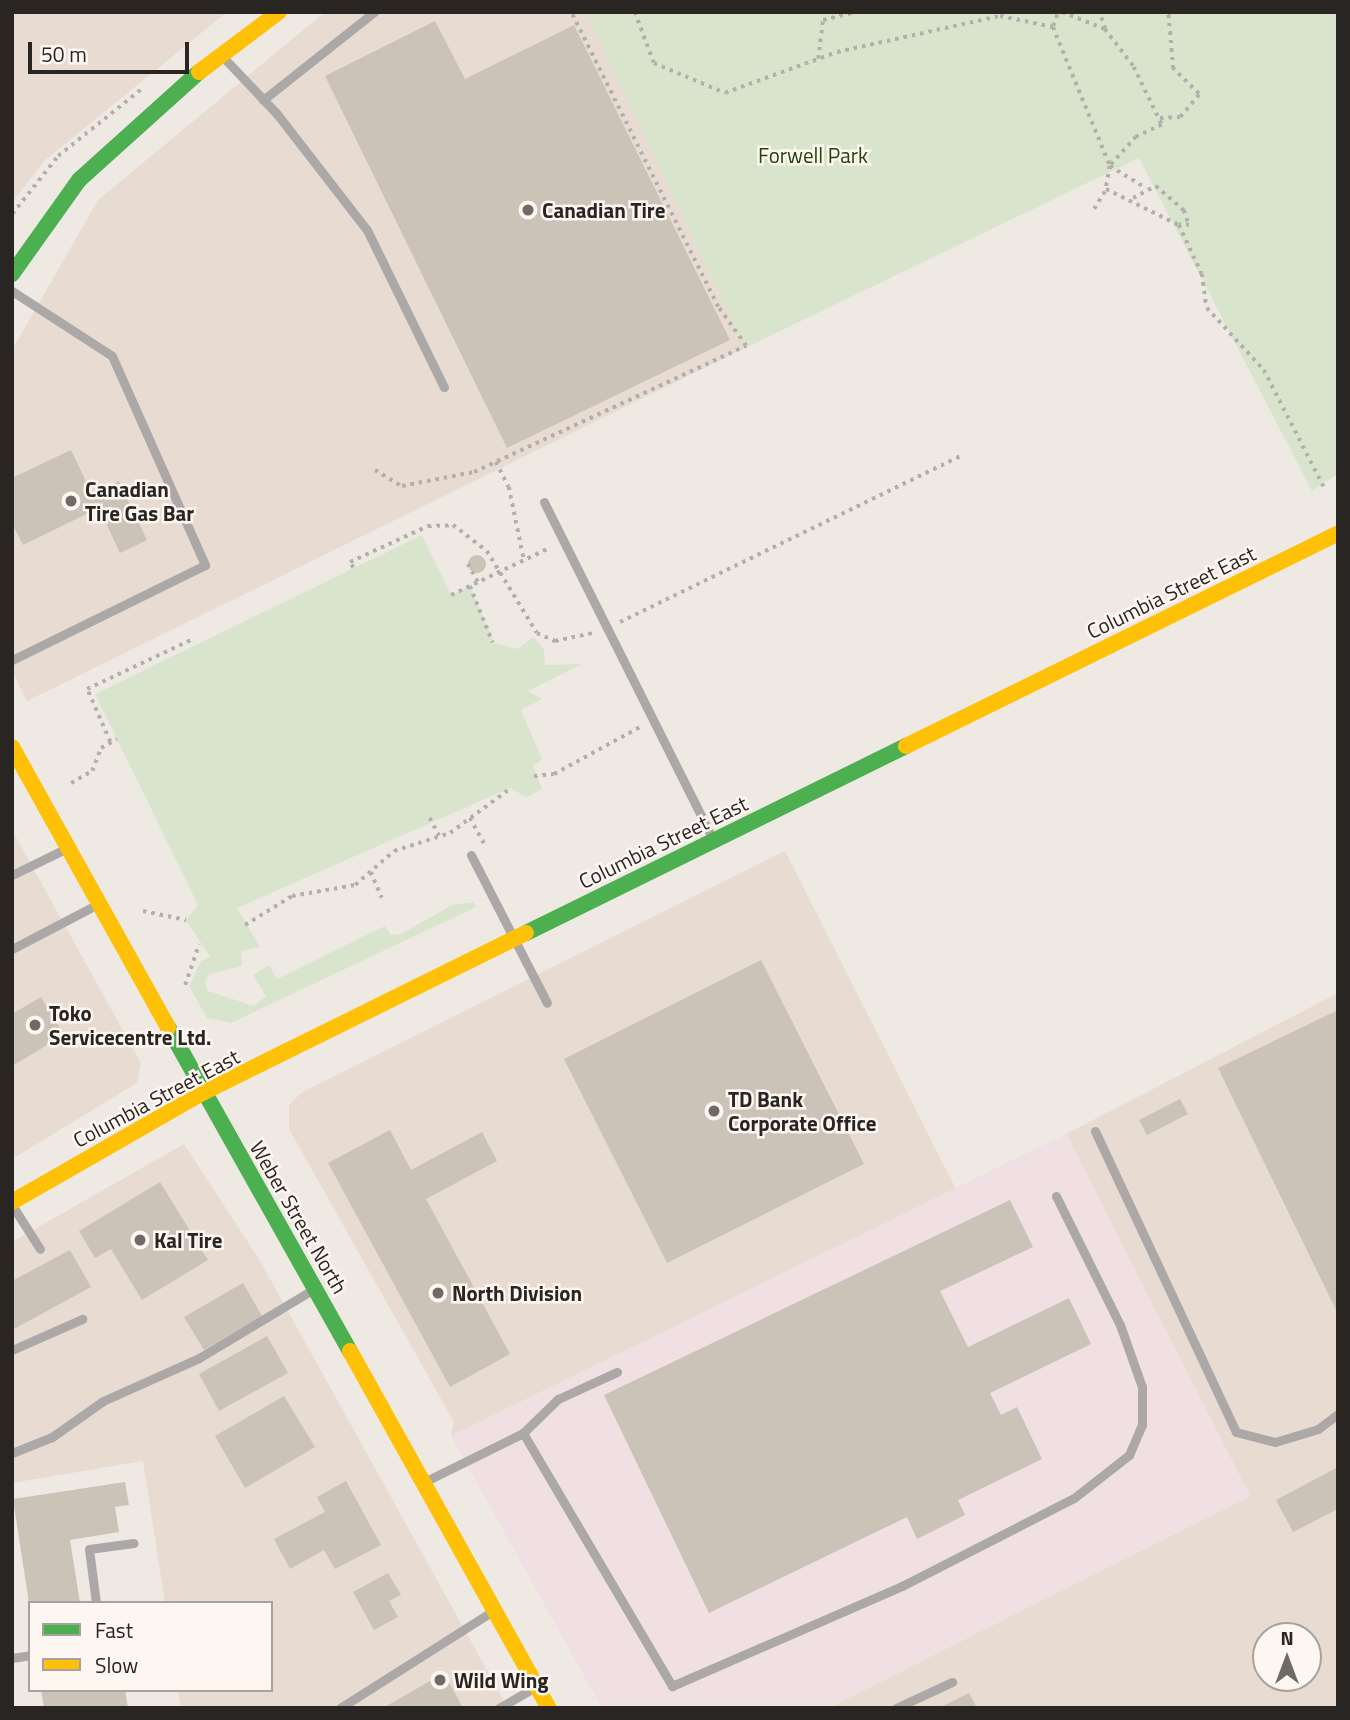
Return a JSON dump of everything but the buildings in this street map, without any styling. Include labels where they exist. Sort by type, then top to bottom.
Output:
[{"type":"main road","points":[[12,274],[79,180],[221,55],[279,12]]},
{"type":"main road","name":"Columbia Street East","points":[[12,1203],[205,1092],[1338,533]]},
{"type":"main road","name":"Weber Street North","points":[[12,747],[549,1708]]},
{"type":"lane","points":[[263,100],[374,12]]},
{"type":"lane","points":[[221,55],[263,100],[367,230],[444,387]]},
{"type":"lane","points":[[12,291],[112,356],[205,565],[12,660]]},
{"type":"lane","points":[[544,502],[714,841]]},
{"type":"lane","points":[[12,875],[68,847]]},
{"type":"lane","points":[[471,855],[547,1003]]},
{"type":"lane","points":[[12,948],[99,904]]},
{"type":"lane","points":[[1095,1132],[1236,1432],[1275,1442],[1318,1429],[1338,1414]]},
{"type":"lane","points":[[523,1433],[672,1686],[902,1586],[1074,1498],[1129,1455],[1142,1425],[1142,1387],[1120,1325],[1056,1196]]},
{"type":"lane","points":[[12,1203],[40,1250]]},
{"type":"lane","points":[[12,1453],[52,1437],[103,1401],[199,1358],[315,1288]]},
{"type":"lane","points":[[12,1350],[82,1320]]},
{"type":"lane","points":[[425,1482],[523,1433],[558,1399],[617,1372]]},
{"type":"lane","points":[[96,1601],[89,1549],[134,1543]]},
{"type":"lane","points":[[340,1708],[495,1610]]},
{"type":"lane","points":[[896,1708],[952,1682]]},
{"type":"lane","points":[[499,1708],[537,1686]]},
{"type":"path","points":[[376,470],[402,486],[496,462],[746,346],[718,307],[571,12]]},
{"type":"path","points":[[635,12],[654,63],[700,87],[725,93],[818,59],[1000,16],[1053,27]]},
{"type":"path","points":[[818,59],[823,20],[854,12]]},
{"type":"path","points":[[1105,29],[1060,12],[1053,27],[1110,166],[1146,188],[1171,195],[1189,225],[1179,225],[1133,198],[1106,189]]},
{"type":"path","points":[[1094,209],[1106,189],[1110,166],[1136,137],[1162,125],[1134,67],[1105,29],[1099,12]]},
{"type":"path","points":[[1158,117],[1180,117],[1198,102],[1199,94],[1173,69],[1167,54],[1168,12]]},
{"type":"path","points":[[1133,198],[1146,188]]},
{"type":"path","points":[[1179,225],[1202,274],[1207,308],[1264,370],[1326,491]]},
{"type":"path","points":[[353,568],[350,562],[428,526],[453,525],[471,534],[537,632],[555,642],[608,628],[961,456]]},
{"type":"path","points":[[496,462],[509,487],[524,560]]},
{"type":"path","points":[[452,595],[548,548]]},
{"type":"path","points":[[468,564],[478,583]]},
{"type":"path","points":[[470,586],[493,643]]},
{"type":"path","points":[[110,741],[87,689],[193,639]]},
{"type":"path","points":[[534,776],[554,774],[654,719]]},
{"type":"path","points":[[71,783],[97,766],[110,741],[117,739]]},
{"type":"path","points":[[245,925],[292,896],[355,885],[394,851],[439,836],[470,818],[510,788]]},
{"type":"path","points":[[430,818],[439,836]]},
{"type":"path","points":[[470,818],[486,847]]},
{"type":"path","points":[[371,872],[382,898]]},
{"type":"path","points":[[143,911],[186,920]]},
{"type":"path","points":[[185,985],[199,944]]},
{"type":"shaded area","points":[[12,12],[227,12],[44,161],[12,203]]},
{"type":"shaded area","name":"Canadian Tire","points":[[325,12],[586,12],[745,348],[27,701],[12,671],[12,350],[98,200]]},
{"type":"shaded area","points":[[12,830],[141,1063],[137,1083],[12,1159]]},
{"type":"shaded area","points":[[785,851],[956,1189],[451,1436],[454,1422],[289,1129],[289,1105],[301,1093]]},
{"type":"shaded area","points":[[1338,993],[1338,1708],[828,1708],[1250,1496],[1066,1134]]},
{"type":"shaded area","points":[[1066,1134],[1250,1496],[828,1708],[602,1708],[451,1436]]},
{"type":"shaded area","points":[[184,1144],[259,1259],[508,1708],[181,1708],[178,1692],[273,1692],[273,1601],[165,1601],[143,1461],[12,1483],[12,1242]]},
{"type":"green space","name":"Forwell Park","points":[[586,12],[1338,12],[1338,474],[1312,491],[1139,158],[745,348]]},
{"type":"green space","points":[[422,535],[451,595],[470,586],[494,643],[518,649],[533,637],[544,649],[545,665],[582,664],[528,691],[542,699],[521,710],[542,759],[533,766],[542,789],[526,797],[510,788],[237,908],[260,947],[241,951],[242,966],[210,974],[205,982],[208,991],[254,1006],[266,996],[253,975],[269,965],[277,979],[385,926],[391,935],[401,934],[452,905],[473,902],[476,907],[231,1023],[207,1018],[189,986],[201,961],[210,957],[186,920],[198,905],[95,694]]},
{"type":"traffic: fast","points":[[12,274],[79,180],[199,72]]},
{"type":"traffic: fast","points":[[526,933],[906,746]]},
{"type":"traffic: fast","points":[[168,1027],[350,1351]]},
{"type":"traffic: slow","points":[[199,72],[279,12]]},
{"type":"traffic: slow","points":[[906,746],[1338,533]]},
{"type":"traffic: slow","points":[[12,747],[168,1027]]},
{"type":"traffic: slow","points":[[12,1202],[204,1092],[526,933]]},
{"type":"traffic: slow","points":[[350,1351],[549,1708]]},
{"type":"place","name":"Canadian Tire","points":[[528,210]]},
{"type":"place","name":"Canadian Tire Gas Bar","points":[[71,501]]},
{"type":"place","name":"Toko Servicecentre Ltd.","points":[[35,1025]]},
{"type":"place","name":"TD Bank Corporate Office","points":[[714,1111]]},
{"type":"place","name":"Kal Tire","points":[[140,1240]]},
{"type":"place","name":"North Division","points":[[438,1293]]},
{"type":"place","name":"Wild Wing","points":[[440,1680]]}]
